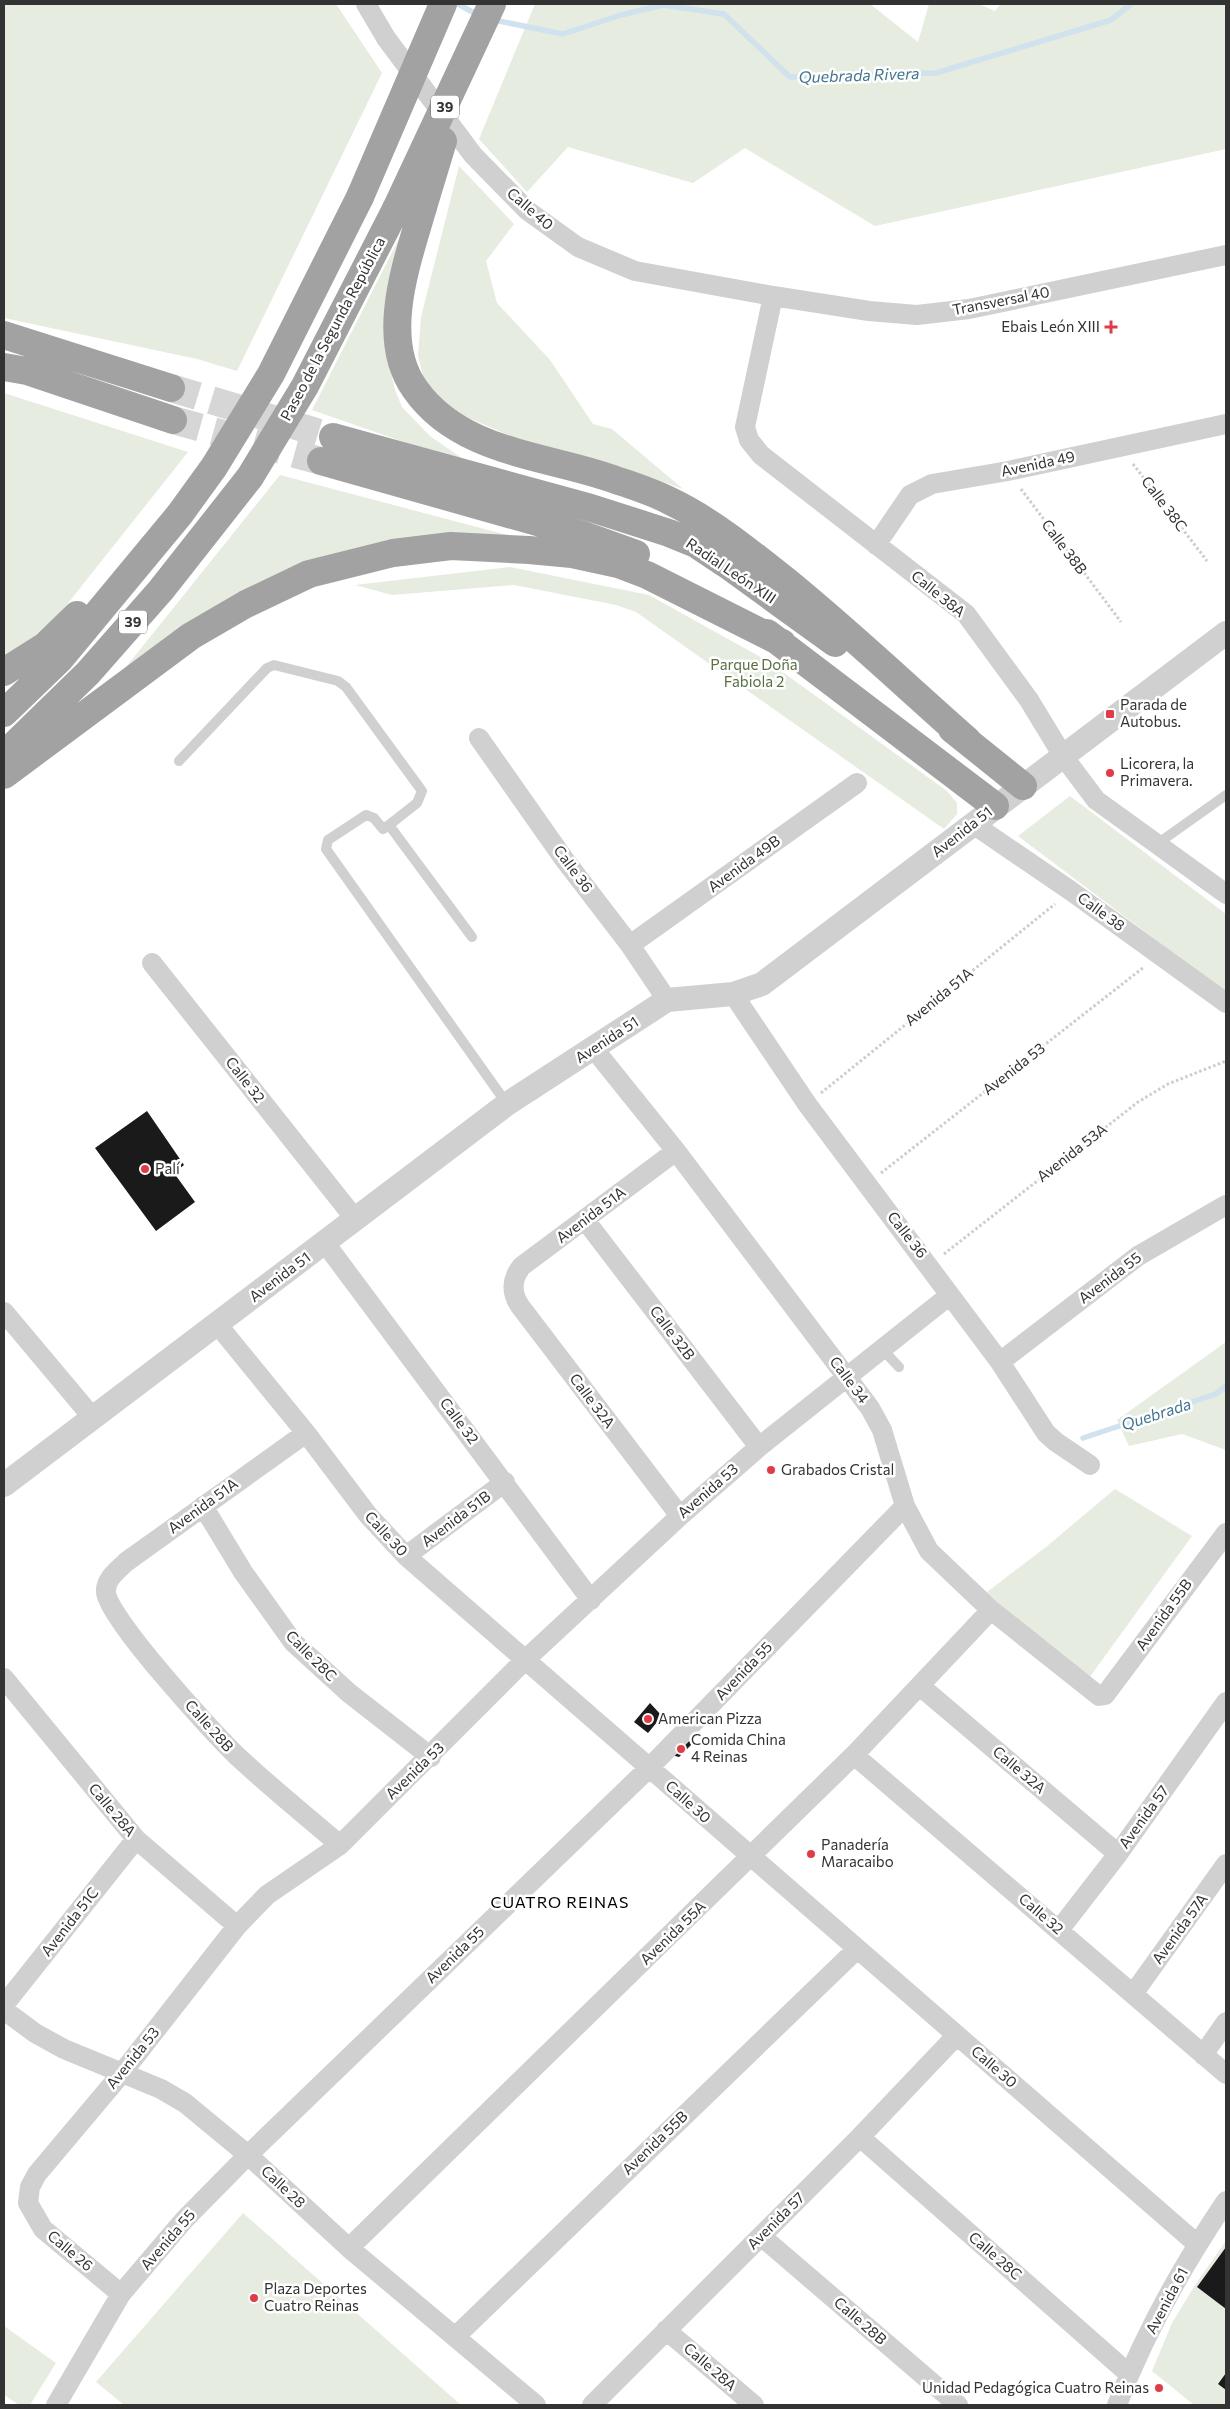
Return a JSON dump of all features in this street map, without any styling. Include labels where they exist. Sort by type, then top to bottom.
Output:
[{"type":"highway","name":"39","points":[[4,713],[59,660],[180,514],[214,467],[271,374],[360,197],[444,4]]},
{"type":"highway","name":"Paseo de la Segunda República","points":[[4,755],[88,672],[143,611],[250,477],[305,386],[396,208],[465,65],[492,4]]},
{"type":"highway","points":[[465,65],[399,301],[398,341],[414,388],[430,407],[468,436],[607,477],[672,502],[741,545],[826,614],[967,740]]},
{"type":"highway","points":[[4,335],[171,388]]},
{"type":"highway","points":[[4,367],[27,371],[173,420]]},
{"type":"highway","name":"Radial León XIII","points":[[333,437],[638,521],[696,544],[967,740],[1023,786]]},
{"type":"highway","name":"Radial León XIII","points":[[321,462],[583,535],[623,548],[685,577],[782,644],[995,806]]},
{"type":"highway","points":[[4,672],[45,646],[180,514]]},
{"type":"highway","points":[[4,775],[192,636],[246,604],[309,574],[393,553],[450,546],[572,554],[618,564],[647,575],[782,644]]},
{"type":"street","name":"Calle 40","points":[[366,4],[386,38],[472,155],[528,211],[578,247],[635,271],[773,296]]},
{"type":"street","name":"Transversal 40","points":[[773,296],[869,311],[917,315],[969,309],[1226,255]]},
{"type":"street","name":"Calle 38A","points":[[773,296],[745,427],[749,440],[761,456],[966,614],[1029,700],[1062,756],[1096,800],[1226,894]]},
{"type":"street","name":"Avenida 49","points":[[876,545],[910,495],[932,484],[1008,471],[1226,424]]},
{"type":"street","name":"Avenida 51","points":[[4,1485],[507,1104],[667,1000],[733,994],[762,984],[1226,633]]},
{"type":"street","name":"Calle 36","points":[[479,738],[564,859],[630,945],[667,1000]]},
{"type":"street","name":"Avenida 49B","points":[[630,945],[857,782]]},
{"type":"street","name":"Calle 38","points":[[973,824],[1071,891],[1226,1003]]},
{"type":"street","name":"Calle 32","points":[[152,963],[356,1220]]},
{"type":"street","name":"Calle 36","points":[[733,994],[807,1104],[930,1265],[1000,1362],[1046,1433],[1090,1464]]},
{"type":"street","name":"Calle 34","points":[[594,1049],[676,1151],[870,1408],[882,1430],[906,1506],[934,1556],[991,1610],[1102,1696]]},
{"type":"street","name":"Avenida 51A","points":[[513,1284],[522,1266],[676,1151]]},
{"type":"street","name":"Avenida 55","points":[[1000,1362],[1138,1256],[1226,1205]]},
{"type":"street","name":"Calle 32B","points":[[585,1220],[759,1447]]},
{"type":"street","name":"Calle 32","points":[[325,1243],[505,1482],[591,1600]]},
{"type":"street","name":"Calle 32A","points":[[513,1284],[515,1300],[680,1516]]},
{"type":"street","name":"Avenida 53","points":[[28,2203],[30,2187],[37,2174],[122,2072],[237,1926],[267,1895],[340,1845],[526,1660],[680,1516],[759,1447],[950,1295]]},
{"type":"street","points":[[4,1312],[93,1418]]},
{"type":"street","name":"Calle 30","points":[[217,1324],[306,1433],[368,1515],[406,1556],[650,1768],[750,1858],[1197,2244]]},
{"type":"street","name":"Avenida 51A","points":[[106,1585],[115,1572],[126,1562],[306,1433]]},
{"type":"street","name":"Avenida 51B","points":[[406,1556],[505,1482]]},
{"type":"street","name":"Calle 28C","points":[[203,1506],[243,1572],[293,1642],[349,1693],[431,1756]]},
{"type":"street","name":"Avenida 55","points":[[56,2405],[121,2294],[184,2220],[248,2155],[650,1768],[906,1506]]},
{"type":"street","name":"Avenida 55B","points":[[1102,1696],[1219,1556],[1226,1533]]},
{"type":"street","name":"Calle 28B","points":[[106,1585],[107,1599],[132,1637],[235,1754],[340,1845]]},
{"type":"street","name":"Avenida 55A","points":[[349,2248],[854,1755],[991,1610]]},
{"type":"street","name":"Calle 28A","points":[[4,1678],[136,1838],[237,1926]]},
{"type":"street","name":"Calle 32A","points":[[920,1686],[1118,1854]]},
{"type":"street","name":"Avenida 57","points":[[1059,1930],[1118,1854],[1226,1702]]},
{"type":"street","name":"Calle 32","points":[[854,1755],[1226,2074]]},
{"type":"street","name":"Avenida 51C","points":[[4,2005],[136,1838]]},
{"type":"street","name":"Avenida 57A","points":[[1133,1994],[1226,1864]]},
{"type":"street","name":"Avenida 55B","points":[[455,2337],[856,1950]]},
{"type":"street","name":"Calle 28","points":[[4,2010],[35,2033],[64,2049],[91,2062],[122,2072],[186,2103],[248,2155],[349,2248],[536,2405]]},
{"type":"street","points":[[1203,2055],[1226,2022]]},
{"type":"street","name":"Avenida 57","points":[[592,2405],[860,2137],[957,2035]]},
{"type":"street","name":"Calle 28C","points":[[860,2137],[1129,2374]]},
{"type":"street","name":"Avenida 61","points":[[1117,2405],[1129,2374],[1197,2244],[1226,2201]]},
{"type":"street","name":"Calle 26","points":[[28,2203],[43,2229],[121,2294]]},
{"type":"street","name":"Calle 28B","points":[[761,2236],[958,2405]]},
{"type":"street","name":"Calle 28A","points":[[666,2330],[754,2405]]},
{"type":"lane","points":[[179,761],[267,668],[274,665],[338,681],[346,687],[422,791],[417,803],[383,829],[374,818],[366,815],[328,840],[326,850],[507,1104]]},
{"type":"lane","points":[[1157,844],[1226,795]]},
{"type":"lane","points":[[389,825],[472,937]]},
{"type":"lane","points":[[882,1349],[899,1367]]},
{"type":"path","name":"Calle 38C","points":[[1120,447],[1207,561]]},
{"type":"path","name":"Calle 38B","points":[[1008,471],[1121,622]]},
{"type":"path","name":"Avenida 51A","points":[[807,1104],[1071,891]]},
{"type":"path","name":"Avenida 53","points":[[867,1184],[1160,955]]},
{"type":"path","name":"Avenida 53A","points":[[930,1265],[1138,1102],[1168,1084],[1226,1061]]},
{"type":"green space","points":[[4,4],[336,4],[382,73],[237,371],[197,359],[4,318]]},
{"type":"green space","points":[[535,4],[870,4],[918,42],[929,4],[979,4],[995,11],[1001,4],[1226,4],[1226,149],[875,226],[745,148],[693,183],[568,147],[527,192],[479,139]]},
{"type":"green space","points":[[459,166],[514,224],[486,261],[497,303],[550,360],[593,424],[612,429],[683,489],[644,475],[522,441],[457,413],[425,384],[418,356],[421,317]]},
{"type":"green space","points":[[408,221],[385,349],[395,390],[402,407],[430,436],[473,466],[312,410]]},
{"type":"green space","points":[[4,393],[188,452],[61,612],[21,649],[4,657]]},
{"type":"green space","points":[[280,475],[526,540],[386,541],[229,603],[122,672]]},
{"type":"green space","name":"Parque Doña Fabiola 2","points":[[510,567],[649,595],[766,660],[947,791],[957,803],[957,814],[944,829],[636,612],[616,605],[514,585],[392,595],[355,585]]},
{"type":"green space","points":[[1070,796],[1226,914],[1226,993],[1018,836]]},
{"type":"green space","points":[[1226,1342],[1226,1450],[1182,1434],[1129,1446],[1117,1420]]},
{"type":"green space","points":[[1115,1489],[1192,1536],[1089,1678],[1014,1619],[987,1592],[1046,1547]]},
{"type":"green space","name":"Plaza Deportes Cuatro Reinas","points":[[243,2213],[461,2405],[124,2405],[96,2382]]},
{"type":"green space","points":[[1226,2241],[1226,2247],[1197,2287],[1226,2309],[1226,2373],[1218,2384],[1226,2390],[1226,2405],[1194,2405],[1152,2371],[1172,2323],[1197,2282]]},
{"type":"green space","points":[[4,2326],[56,2363],[30,2405],[19,2405],[4,2395]]},
{"type":"building","name":"Palí","points":[[147,1111],[184,1165],[174,1173],[195,1202],[156,1231],[95,1148]]},
{"type":"building","name":"American Pizza","points":[[650,1703],[662,1716],[648,1733],[634,1722]]},
{"type":"building","name":"Comida China 4 Reinas","points":[[686,1737],[692,1744],[679,1757],[671,1755]]},
{"type":"building","points":[[1226,2247],[1226,2309],[1197,2287]]},
{"type":"building","points":[[1226,2373],[1226,2390],[1218,2384]]},
{"type":"waterway","name":"Quebrada Rivera","points":[[458,4],[478,15]]},
{"type":"waterway","name":"Quebrada Rivera","points":[[494,20],[563,34],[621,15],[663,5],[724,14],[790,77],[936,73],[1111,20],[1131,4]]},
{"type":"waterway","name":"Quebrada","points":[[1083,1438],[1216,1394],[1226,1386]]},
{"type":"tunnel","points":[[171,388],[333,437]]},
{"type":"tunnel","points":[[173,420],[321,461]]},
{"type":"place","name":"Ebais León XIII","points":[[1111,327]]},
{"type":"place","name":"Parada de Autobus.","points":[[1110,714]]},
{"type":"place","name":"Licorera, la Primavera.","points":[[1110,773]]},
{"type":"place","name":"Palí","points":[[145,1169]]},
{"type":"place","name":"Grabados Cristal","points":[[771,1470]]},
{"type":"place","name":"American Pizza","points":[[648,1719]]},
{"type":"place","name":"Comida China 4 Reinas","points":[[681,1749]]},
{"type":"place","name":"Panadería Maracaibo","points":[[811,1854]]},
{"type":"place","name":"Plaza Deportes Cuatro Reinas","points":[[254,2298]]},
{"type":"place","name":"Unidad Pedagógica Cuatro Reinas","points":[[1159,2388]]},
{"type":"district","name":"CUATRO REINAS","points":[[560,1902]]}]
